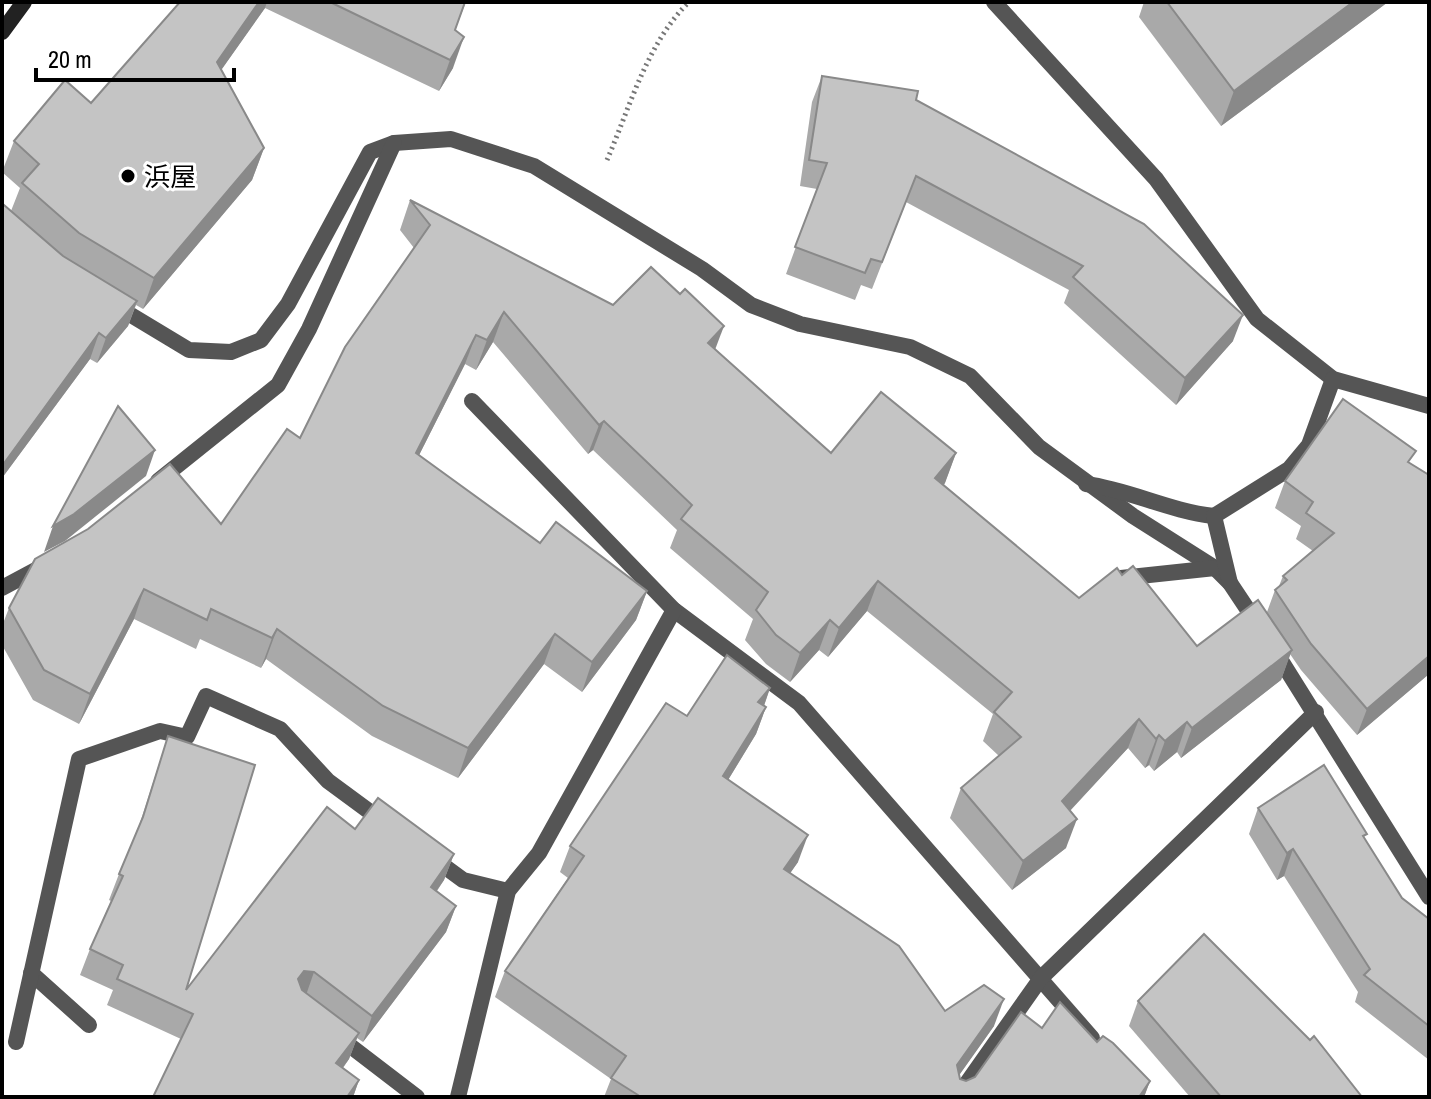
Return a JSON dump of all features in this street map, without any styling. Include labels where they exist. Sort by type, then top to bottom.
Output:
[{"type":"main road","points":[[2,32],[24,2]]},
{"type":"street","points":[[994,2],[1156,179],[1257,319],[1333,379],[1429,406]]},
{"type":"street","points":[[100,296],[189,350],[231,352],[261,340],[288,304],[370,152],[394,143],[451,139],[534,166],[702,269],[751,305],[800,324],[910,347],[970,376],[1039,447],[1086,484],[1215,568],[1230,583],[1316,712],[1429,897]]},
{"type":"street","points":[[142,494],[278,385],[309,329],[394,143]]},
{"type":"street","points":[[1086,484],[1115,488],[1178,512],[1214,516],[1289,469],[1309,445],[1333,379]]},
{"type":"street","points":[[472,401],[674,610],[799,703],[1102,1050]]},
{"type":"street","points":[[1214,516],[1230,583]]},
{"type":"street","points":[[2,588],[57,558]]},
{"type":"street","points":[[1107,579],[1215,568]]},
{"type":"street","points":[[463,1095],[508,891],[539,853],[674,610]]},
{"type":"street","points":[[16,1042],[79,759],[160,731],[187,737],[206,696],[280,729],[328,781],[463,880],[508,891]]},
{"type":"street","points":[[957,1097],[1041,978],[1316,712]]},
{"type":"street","points":[[31,973],[89,1025]]},
{"type":"street","points":[[323,1025],[417,1097]]},
{"type":"path","points":[[606,163],[652,54],[674,16],[689,2]]},
{"type":"building","name":"浜屋","points":[[180,2],[259,2],[217,62],[264,148],[154,278],[79,233],[22,183],[39,164],[14,141],[65,80],[91,103]]},
{"type":"building","points":[[330,2],[465,2],[455,30],[464,37],[450,60]]},
{"type":"building","points":[[1167,2],[1353,2],[1234,91]]},
{"type":"building","points":[[822,76],[918,91],[916,100],[1144,224],[1243,315],[1185,378],[1073,277],[1083,266],[916,176],[882,262],[871,259],[865,273],[795,247],[827,163],[809,160]]},
{"type":"building","points":[[410,200],[613,305],[651,267],[680,294],[685,289],[724,326],[708,343],[831,453],[881,392],[956,453],[935,478],[1079,598],[1117,568],[1122,575],[1133,566],[1197,646],[1258,600],[1292,650],[1192,728],[1187,722],[1165,741],[1159,735],[1156,739],[1139,719],[1062,801],[1077,819],[1023,861],[961,788],[1021,737],[994,712],[1012,692],[878,581],[839,628],[830,620],[800,653],[776,635],[756,610],[768,592],[681,519],[692,505],[604,421],[599,425],[504,312],[487,340],[476,335],[416,453],[540,543],[556,522],[647,591],[592,662],[555,634],[468,748],[383,706],[277,629],[272,638],[211,609],[207,620],[144,589],[90,694],[44,670],[9,608],[35,559],[88,529],[170,464],[221,524],[287,429],[300,438],[345,347],[430,225]]},
{"type":"building","points":[[4,205],[63,256],[137,301],[106,338],[99,333],[2,466],[2,208]]},
{"type":"building","points":[[1343,399],[1416,451],[1408,462],[1429,475],[1429,656],[1367,709],[1311,644],[1275,590],[1287,580],[1283,576],[1334,533],[1306,513],[1313,502],[1285,481]]},
{"type":"building","points":[[118,406],[155,450],[74,514],[53,526]]},
{"type":"building","points":[[727,655],[770,688],[758,702],[766,707],[723,776],[808,835],[784,869],[899,946],[945,1011],[984,985],[1004,999],[957,1065],[960,1079],[966,1081],[975,1077],[1021,1012],[1042,1028],[1060,1002],[1097,1042],[1103,1036],[1113,1043],[1150,1081],[1139,1097],[637,1097],[611,1078],[626,1056],[505,971],[584,856],[570,846],[666,703],[687,716]]},
{"type":"building","points":[[168,736],[255,765],[186,990],[327,807],[355,829],[378,798],[454,854],[431,887],[456,906],[372,1016],[314,972],[304,971],[298,979],[302,990],[359,1033],[336,1063],[359,1080],[347,1097],[153,1097],[193,1014],[117,979],[123,965],[90,949],[123,876],[119,874],[143,817]]},
{"type":"building","points":[[1324,765],[1402,898],[1429,919],[1429,1026],[1364,975],[1370,969],[1293,849],[1287,853],[1258,808]]},
{"type":"building","points":[[1204,934],[1310,1040],[1314,1036],[1362,1097],[1221,1097],[1138,1001]]},
{"type":"place","name":"浜屋","points":[[128,176]]}]
